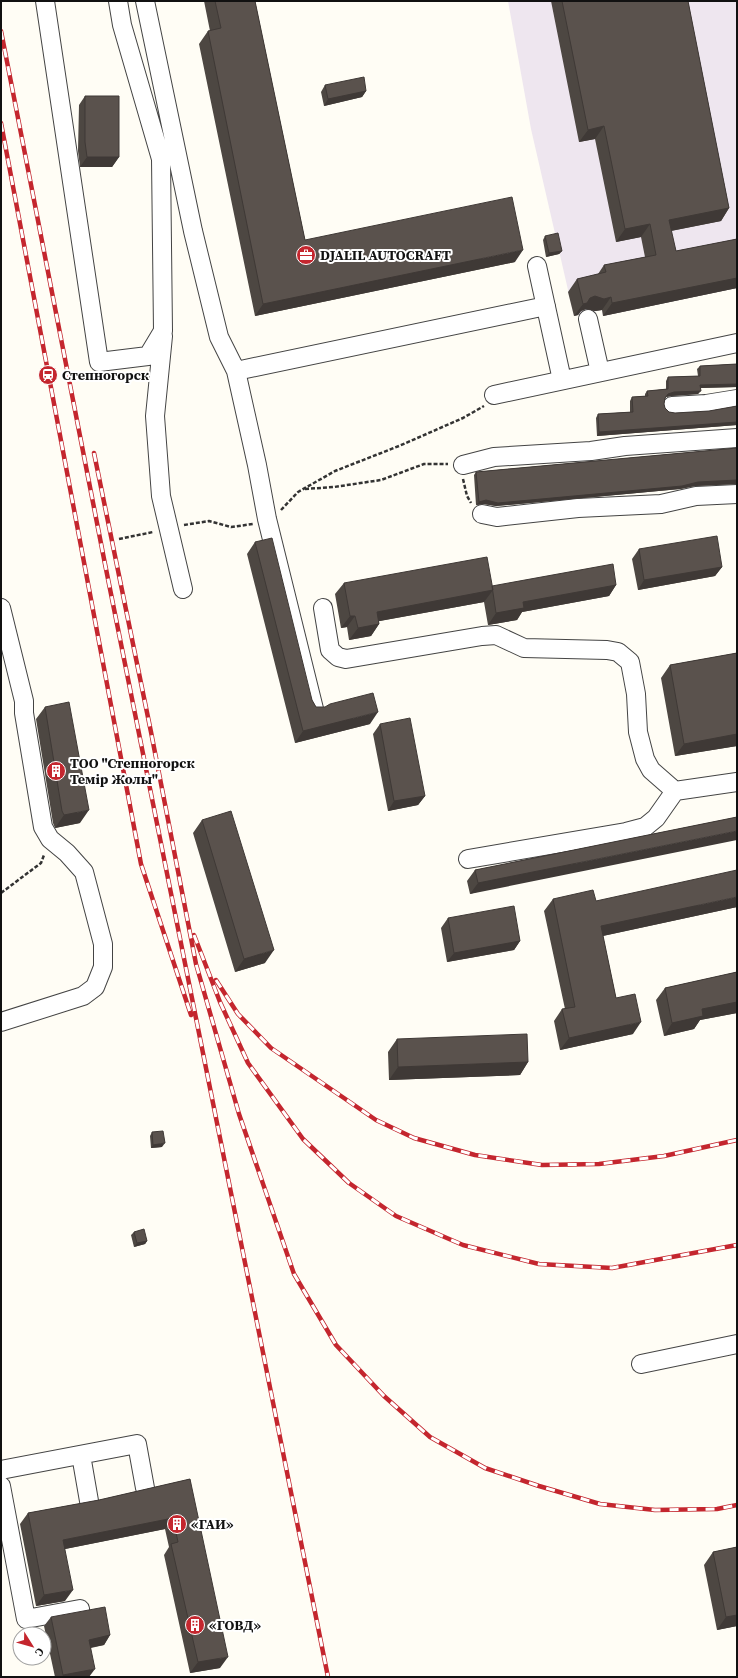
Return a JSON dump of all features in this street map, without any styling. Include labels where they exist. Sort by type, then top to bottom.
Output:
[{"type":"street","points":[[44,1],[99,362],[148,356],[163,331]]},
{"type":"street","points":[[118,1],[122,25],[161,159],[163,331],[155,416],[161,496],[183,589]]},
{"type":"street","points":[[145,1],[202,269],[219,336],[236,371],[258,465],[267,519],[314,709]]},
{"type":"street","points":[[537,266],[562,380]]},
{"type":"street","points":[[236,371],[546,306]]},
{"type":"street","points":[[588,318],[600,372]]},
{"type":"street","points":[[494,395],[737,343]]},
{"type":"street","points":[[672,406],[706,404],[737,399]]},
{"type":"street","points":[[463,465],[494,457],[591,451],[624,446],[737,438]]},
{"type":"street","points":[[482,514],[497,517],[578,508],[661,504],[696,496],[737,494]]},
{"type":"street","points":[[1,608],[24,701],[24,713],[42,827],[50,839],[67,853],[84,872],[103,944],[102,967],[94,987],[83,996],[1,1022]]},
{"type":"street","points":[[323,608],[330,650],[338,657],[346,659],[482,636],[496,635],[524,648],[607,650],[618,652],[630,662],[636,694],[638,732],[645,759],[651,770],[675,791]]},
{"type":"street","points":[[468,859],[626,832],[645,827],[656,818],[675,791],[737,782]]},
{"type":"street","points":[[641,1364],[737,1344]]},
{"type":"street","points":[[1,1470],[137,1444],[145,1488]]},
{"type":"street","points":[[81,1455],[89,1501]]},
{"type":"street","points":[[1,1486],[26,1619],[80,1609]]},
{"type":"path","points":[[119,539],[209,520],[231,526],[252,524],[273,517],[286,506],[298,492],[336,471],[463,418],[484,406],[494,395]]},
{"type":"path","points":[[304,489],[334,487],[381,480],[424,464],[463,465],[464,483],[467,496],[474,509],[482,514]]},
{"type":"path","points":[[1,893],[41,863]]},
{"type":"shaded area","points":[[508,1],[737,1],[737,288],[603,316],[602,310],[574,316],[531,129]]},
{"type":"building","points":[[215,1],[255,1],[305,240],[512,197],[523,250],[263,304],[208,31],[221,28]]},
{"type":"building","points":[[562,1],[688,1],[729,208],[669,220],[676,251],[737,239],[737,278],[612,303],[611,297],[604,299],[595,296],[590,298],[587,303],[583,304],[577,279],[606,272],[604,265],[656,255],[650,224],[625,229],[604,126],[588,130]]},
{"type":"building","points":[[364,77],[366,91],[328,99],[325,85]]},
{"type":"building","points":[[85,96],[119,96],[119,157],[87,157],[85,142]]},
{"type":"building","points":[[558,233],[562,251],[549,253],[545,236]]},
{"type":"building","points":[[737,364],[737,384],[700,385],[701,391],[674,392],[668,394],[665,398],[664,404],[665,408],[669,412],[675,413],[709,411],[737,406],[737,422],[599,432],[598,414],[633,412],[632,397],[648,396],[647,391],[668,389],[668,377],[700,376],[700,366]]},
{"type":"building","points":[[737,448],[737,480],[698,482],[682,486],[498,503],[486,500],[479,502],[476,472]]},
{"type":"building","points":[[717,536],[722,567],[644,580],[639,549]]},
{"type":"building","points":[[272,538],[312,700],[316,707],[325,707],[330,704],[373,693],[378,712],[303,731],[255,542]]},
{"type":"building","points":[[487,557],[493,590],[377,612],[379,624],[358,628],[355,616],[350,616],[344,583]]},
{"type":"building","points":[[613,564],[616,585],[523,602],[524,608],[496,613],[492,586]]},
{"type":"building","points":[[737,653],[737,734],[684,744],[670,665]]},
{"type":"building","points":[[69,702],[89,810],[64,815],[62,811],[45,707]]},
{"type":"building","points":[[410,718],[425,796],[394,801],[380,724]]},
{"type":"building","points":[[231,811],[274,950],[244,959],[202,820]]},
{"type":"building","points":[[737,817],[737,831],[478,883],[475,870]]},
{"type":"building","points":[[737,870],[737,897],[601,926],[616,998],[635,994],[641,1022],[569,1038],[562,1009],[575,1007],[553,899],[593,890],[596,901]]},
{"type":"building","points":[[514,906],[520,941],[454,953],[448,918]]},
{"type":"building","points":[[737,972],[737,1002],[702,1009],[703,1016],[672,1023],[665,988]]},
{"type":"building","points":[[527,1034],[528,1062],[398,1067],[397,1039]]},
{"type":"building","points":[[163,1131],[165,1143],[153,1145],[152,1132]]},
{"type":"building","points":[[144,1229],[147,1241],[137,1243],[134,1232]]},
{"type":"building","points":[[190,1479],[228,1657],[198,1662],[171,1544],[178,1542],[173,1518],[63,1540],[73,1590],[44,1595],[28,1513],[99,1500]]},
{"type":"building","points":[[737,1547],[737,1615],[726,1617],[713,1552]]},
{"type":"building","points":[[105,1607],[110,1635],[89,1640],[95,1669],[63,1675],[51,1617]]},
{"type":"railway","points":[[1,31],[105,564],[328,1677]]},
{"type":"railway","points":[[1,123],[141,864],[191,1015]]},
{"type":"railway","points":[[94,453],[151,732],[196,964],[239,1114],[294,1274],[336,1345],[384,1396],[430,1437],[485,1468],[600,1504],[655,1510],[717,1509],[737,1505]]},
{"type":"railway","points":[[194,935],[220,1002],[248,1063],[303,1139],[349,1183],[396,1216],[463,1245],[539,1264],[612,1268],[737,1245]]},
{"type":"railway","points":[[216,980],[238,1014],[271,1048],[376,1120],[414,1138],[475,1155],[542,1165],[599,1164],[664,1156],[737,1140]]},
{"type":"place","name":"DJALIL AUTOCRAFT","points":[[306,255]]},
{"type":"place","name":"Степногорск","points":[[48,375]]},
{"type":"place","name":"ТОО \"Степногорск Темiр Жолы\"","points":[[56,771]]},
{"type":"place","name":"«ГАИ»","points":[[177,1524]]},
{"type":"place","name":"«ГОВД»","points":[[195,1625]]}]
